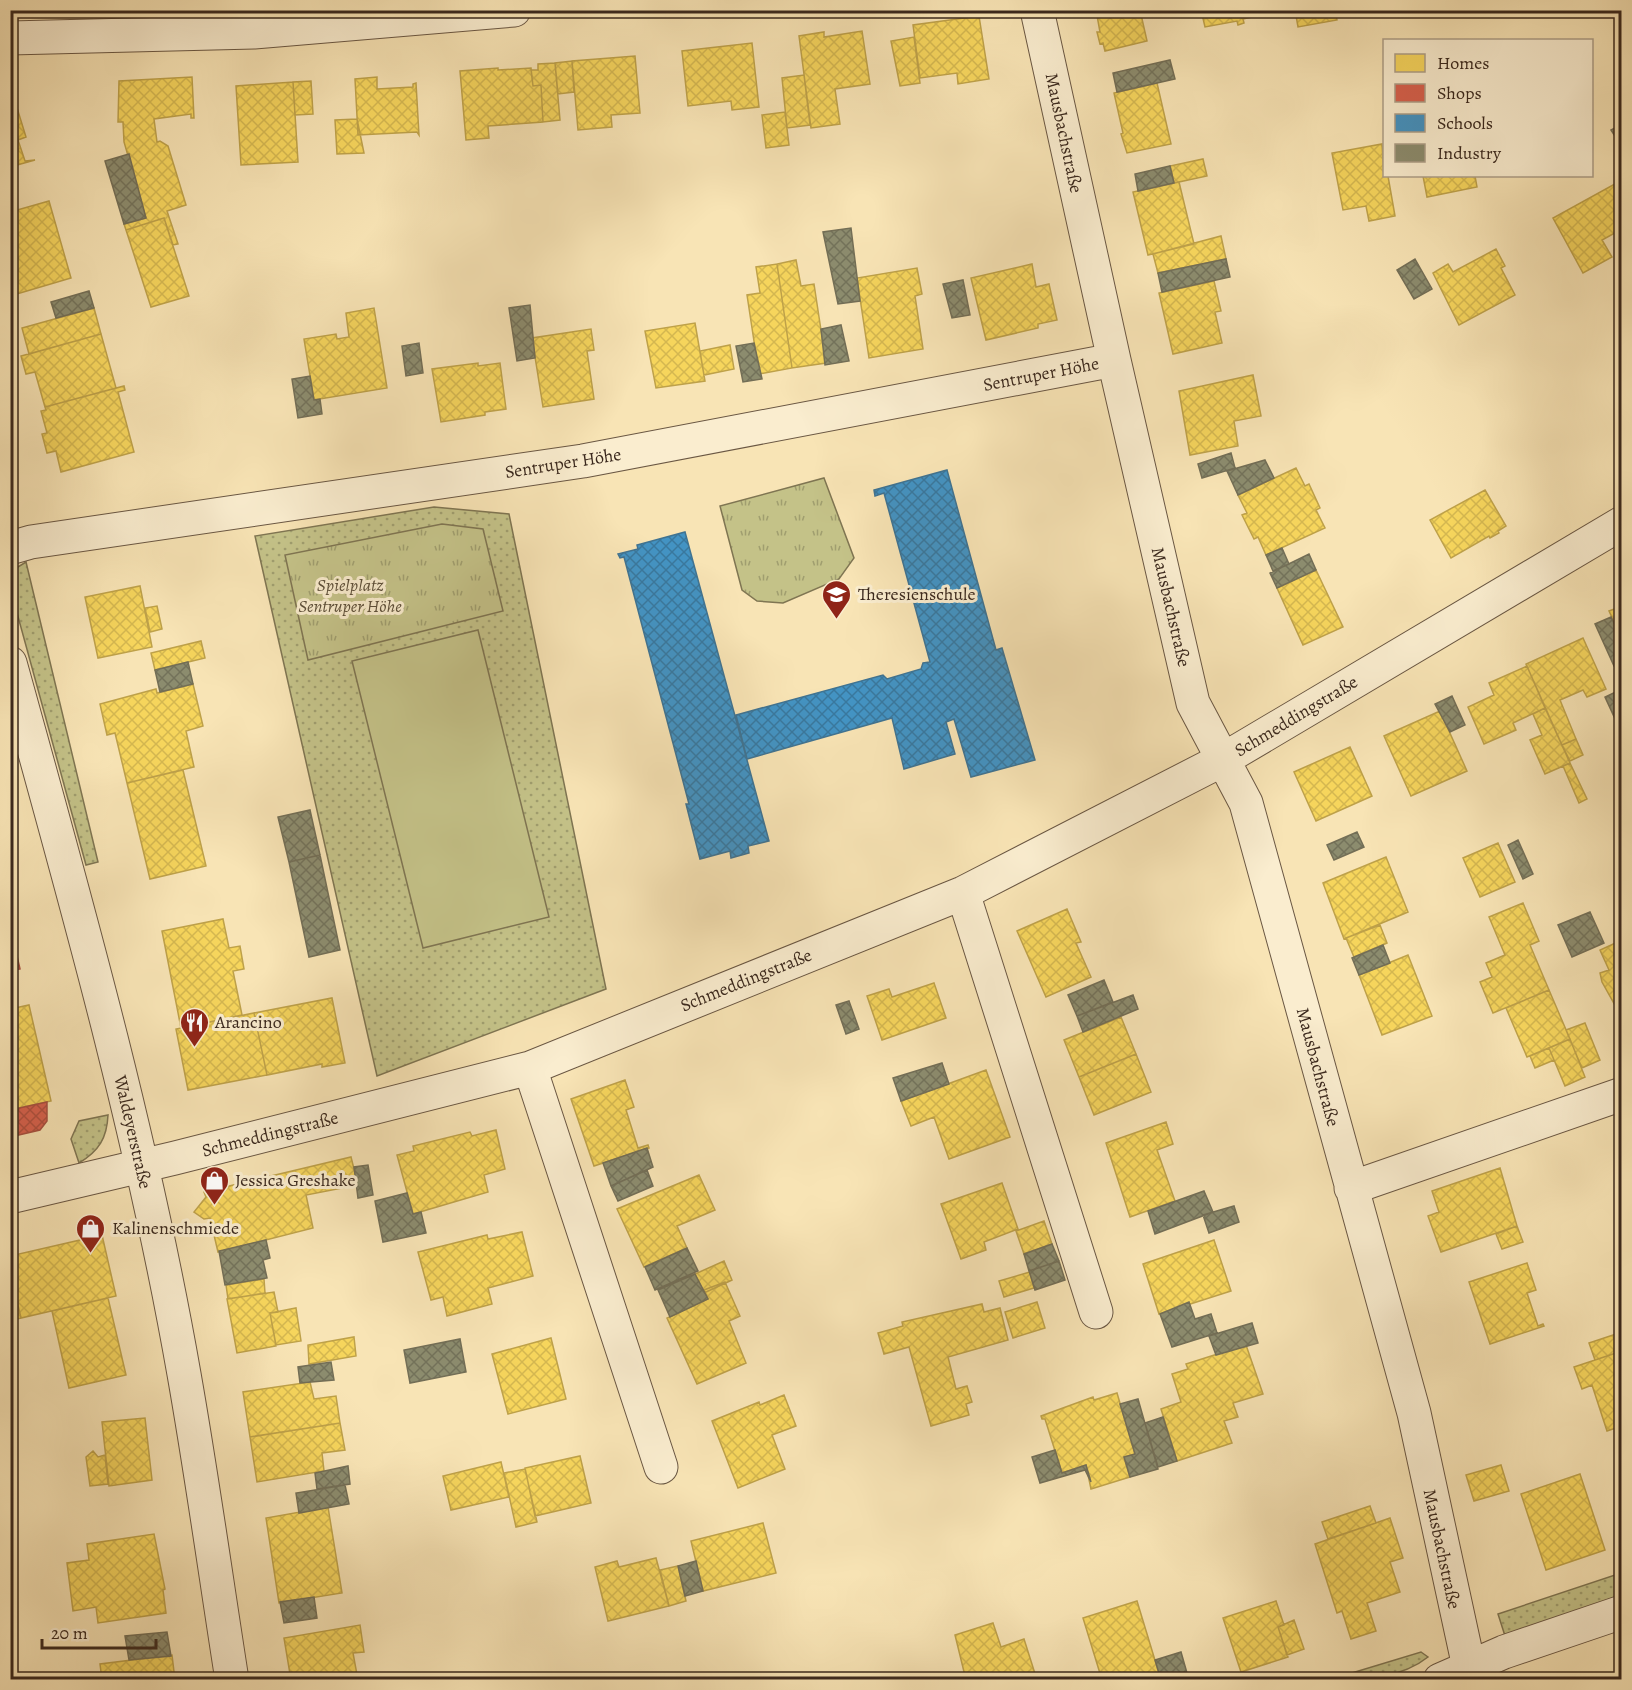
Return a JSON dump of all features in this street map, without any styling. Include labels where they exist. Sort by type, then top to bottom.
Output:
[{"type":"street","points":[[10,38],[254,32],[514,10]]},
{"type":"street","name":"Mausbachstraße","points":[[1037,10],[1193,703],[1246,803],[1414,1413],[1454,1673]]},
{"type":"street","name":"Sentruper Höhe","points":[[10,548],[31,542],[583,461],[1114,360]]},
{"type":"street","name":"Schmeddingstraße","points":[[10,1197],[530,1068],[963,893],[1224,759],[1622,523]]},
{"type":"street","name":"Waldeyerstraße","points":[[10,663],[74,893],[141,1166],[184,1374],[232,1680]]},
{"type":"street","points":[[963,893],[1096,1312]]},
{"type":"street","points":[[530,1068],[661,1467]]},
{"type":"street","points":[[1351,1188],[1622,1095]]},
{"type":"street","points":[[1454,1673],[1622,1612]]},
{"type":"green space","points":[[824,478],[854,558],[839,579],[783,603],[757,601],[742,590],[720,506]]},
{"type":"green space","points":[[434,507],[509,514],[606,989],[377,1076],[255,536]]},
{"type":"green space","name":"Spielplatz Sentruper Höhe","points":[[442,524],[483,529],[503,611],[308,660],[285,555]]},
{"type":"green space","points":[[26,562],[98,862],[86,865],[11,591],[13,570]]},
{"type":"green space","points":[[478,630],[549,917],[423,948],[352,661]]},
{"type":"green space","points":[[108,1115],[106,1131],[101,1143],[92,1154],[79,1163],[71,1139],[79,1121]]},
{"type":"green space","points":[[1621,1573],[1621,1601],[1506,1639],[1498,1614]]},
{"type":"green space","points":[[1421,1652],[1428,1657],[1418,1664],[1395,1673],[1370,1678],[1332,1679]]},
{"type":"building: Homes","points":[[1096,10],[1140,10],[1147,41],[1105,51],[1103,43],[1100,44],[1097,32],[1100,32]]},
{"type":"building: Homes","points":[[1201,10],[1260,10],[1261,15],[1243,19],[1244,23],[1238,25],[1237,21],[1205,27]]},
{"type":"building: Homes","points":[[1295,10],[1335,10],[1337,20],[1298,27]]},
{"type":"building: Homes","points":[[979,16],[989,79],[958,84],[957,73],[920,78],[913,25]]},
{"type":"building: Homes","points":[[862,31],[870,84],[835,89],[840,124],[811,128],[799,36],[824,32],[824,37]]},
{"type":"building: Homes","points":[[914,37],[920,83],[900,86],[891,41]]},
{"type":"building: Homes","points":[[752,43],[759,107],[732,110],[731,101],[688,106],[682,51]]},
{"type":"building: Homes","points":[[635,56],[640,113],[611,115],[612,127],[578,130],[572,61]]},
{"type":"building: Homes","points":[[572,61],[574,92],[558,94],[555,63]]},
{"type":"building: Homes","points":[[555,63],[560,120],[543,122],[541,85],[533,86],[531,70],[538,70],[538,64]]},
{"type":"building: Homes","points":[[498,68],[498,70],[531,68],[533,86],[541,85],[543,122],[488,126],[489,138],[466,140],[460,71]]},
{"type":"building: Homes","points":[[804,75],[810,125],[787,128],[782,78]]},
{"type":"building: Homes","points":[[192,77],[194,118],[191,118],[191,114],[154,119],[157,142],[160,141],[168,146],[186,205],[167,211],[178,244],[173,245],[164,218],[126,230],[124,224],[146,218],[124,142],[123,122],[118,122],[119,81]]},
{"type":"building: Homes","points":[[377,77],[377,89],[413,87],[416,83],[419,135],[417,132],[358,135],[355,79]]},
{"type":"building: Homes","points":[[311,81],[313,114],[295,115],[293,82]]},
{"type":"building: Homes","points":[[293,82],[298,162],[241,165],[236,86]]},
{"type":"building: Homes","points":[[1157,83],[1171,144],[1127,153],[1121,134],[1123,133],[1114,93]]},
{"type":"building: Homes","points":[[10,85],[26,137],[18,140],[25,161],[35,160],[10,167]]},
{"type":"building: Homes","points":[[785,112],[789,145],[766,148],[762,115]]},
{"type":"building: Homes","points":[[357,119],[364,153],[337,154],[335,120]]},
{"type":"building: Homes","points":[[1382,144],[1383,177],[1388,177],[1395,216],[1369,221],[1366,206],[1343,210],[1332,153]]},
{"type":"building: Homes","points":[[1203,159],[1207,176],[1174,183],[1170,166]]},
{"type":"building: Homes","points":[[1423,177],[1475,177],[1477,187],[1427,197]]},
{"type":"building: Homes","points":[[1622,180],[1622,229],[1602,240],[1612,257],[1583,273],[1553,218]]},
{"type":"building: Homes","points":[[1179,182],[1194,244],[1148,255],[1133,192]]},
{"type":"building: Homes","points":[[49,201],[71,278],[10,296],[10,212]]},
{"type":"building: Homes","points":[[164,218],[189,296],[151,307],[126,230]]},
{"type":"building: Homes","points":[[1221,236],[1226,259],[1158,273],[1153,254]]},
{"type":"building: Homes","points":[[1496,249],[1505,266],[1501,268],[1515,295],[1459,325],[1433,273],[1448,264],[1453,272]]},
{"type":"building: Homes","points":[[796,260],[801,286],[814,284],[826,363],[792,368],[777,264]]},
{"type":"building: Homes","points":[[777,264],[792,368],[759,374],[747,295],[760,293],[756,267]]},
{"type":"building: Homes","points":[[1032,264],[1036,287],[1049,284],[1057,320],[1038,324],[1038,328],[986,340],[971,278]]},
{"type":"building: Homes","points":[[917,268],[922,294],[915,296],[923,349],[869,358],[857,278]]},
{"type":"building: Homes","points":[[1214,281],[1221,311],[1215,312],[1222,343],[1173,354],[1159,293]]},
{"type":"building: Homes","points":[[94,308],[101,334],[29,354],[22,328]]},
{"type":"building: Homes","points":[[374,308],[387,388],[314,400],[304,339],[336,334],[337,339],[349,337],[346,313]]},
{"type":"building: Homes","points":[[695,323],[705,381],[656,388],[645,331]]},
{"type":"building: Homes","points":[[591,329],[594,350],[587,351],[594,399],[543,407],[532,338]]},
{"type":"building: Homes","points":[[101,334],[116,388],[45,407],[35,372],[26,374],[21,356]]},
{"type":"building: Homes","points":[[730,345],[734,369],[704,375],[700,351]]},
{"type":"building: Homes","points":[[478,363],[478,366],[500,363],[506,409],[441,422],[432,369]]},
{"type":"building: Homes","points":[[1253,375],[1261,416],[1234,421],[1238,446],[1190,455],[1179,391]]},
{"type":"building: Homes","points":[[124,386],[125,390],[118,392],[134,452],[61,472],[56,451],[47,453],[42,434],[47,433],[41,411],[46,410],[45,407]]},
{"type":"building: Homes","points":[[1296,468],[1305,486],[1309,484],[1320,508],[1316,510],[1325,528],[1266,555],[1258,537],[1254,539],[1242,515],[1247,513],[1238,495]]},
{"type":"building: Homes","points":[[1485,490],[1506,526],[1498,531],[1499,533],[1490,538],[1489,536],[1451,558],[1430,520]]},
{"type":"building: Homes","points":[[1316,570],[1343,627],[1303,645],[1277,588]]},
{"type":"building: Homes","points":[[140,586],[152,647],[98,658],[85,597]]},
{"type":"building: Homes","points":[[157,606],[162,629],[150,632],[145,608]]},
{"type":"building: Homes","points":[[1622,606],[1622,640],[1609,611]]},
{"type":"building: Homes","points":[[1583,638],[1606,689],[1587,697],[1583,690],[1560,700],[1576,739],[1562,745],[1526,664]]},
{"type":"building: Homes","points":[[201,641],[205,658],[155,670],[151,653]]},
{"type":"building: Homes","points":[[1527,666],[1545,708],[1513,723],[1516,730],[1484,744],[1468,707],[1494,695],[1489,683]]},
{"type":"building: Homes","points":[[193,684],[203,726],[186,731],[194,767],[127,783],[115,733],[107,735],[100,704],[156,689],[157,693]]},
{"type":"building: Homes","points":[[1545,708],[1570,763],[1545,774],[1530,740],[1542,735],[1533,714]]},
{"type":"building: Homes","points":[[1440,711],[1467,771],[1411,796],[1384,736]]},
{"type":"building: Homes","points":[[1576,739],[1583,755],[1570,761],[1562,745]]},
{"type":"building: Homes","points":[[1350,747],[1372,796],[1316,821],[1294,772]]},
{"type":"building: Homes","points":[[1570,763],[1587,799],[1579,803],[1563,766]]},
{"type":"building: Homes","points":[[183,770],[206,866],[150,879],[127,783]]},
{"type":"building: Homes","points":[[1498,843],[1515,882],[1480,897],[1463,858]]},
{"type":"building: Homes","points":[[1386,857],[1408,912],[1344,939],[1323,883]]},
{"type":"building: Homes","points":[[1523,903],[1539,941],[1530,945],[1549,990],[1493,1013],[1480,982],[1492,977],[1486,963],[1505,955],[1489,917]]},
{"type":"building: Homes","points":[[1067,909],[1081,942],[1076,943],[1091,977],[1046,997],[1017,931]]},
{"type":"building: Homes","points":[[223,919],[229,948],[240,946],[244,969],[233,971],[242,1015],[181,1028],[162,931]]},
{"type":"building: Homes","points":[[1380,925],[1387,943],[1354,957],[1346,938]]},
{"type":"building: Homes","points":[[1622,940],[1622,1002],[1616,1007],[1602,982],[1600,973],[1609,970],[1600,950]]},
{"type":"building: Homes","points":[[1408,955],[1432,1016],[1382,1035],[1359,975]]},
{"type":"building: Homes","points":[[934,983],[946,1018],[882,1040],[867,996],[889,989],[892,997]]},
{"type":"building: Homes","points":[[1549,990],[1570,1039],[1527,1057],[1506,1008]]},
{"type":"building: Homes","points":[[332,998],[345,1063],[322,1067],[322,1064],[267,1075],[254,1013]]},
{"type":"building: Homes","points":[[29,1005],[51,1101],[10,1110],[10,1009]]},
{"type":"building: Homes","points":[[254,1013],[267,1075],[188,1090],[176,1029]]},
{"type":"building: Homes","points":[[1121,1017],[1136,1054],[1079,1077],[1064,1040]]},
{"type":"building: Homes","points":[[1585,1023],[1600,1060],[1582,1068],[1566,1030]]},
{"type":"building: Homes","points":[[1570,1039],[1585,1077],[1565,1086],[1549,1048]]},
{"type":"building: Homes","points":[[1549,1048],[1554,1060],[1535,1068],[1530,1056]]},
{"type":"building: Homes","points":[[1136,1054],[1151,1092],[1094,1115],[1079,1077]]},
{"type":"building: Homes","points":[[986,1070],[1010,1137],[949,1159],[934,1117],[911,1126],[901,1101]]},
{"type":"building: Homes","points":[[625,1080],[634,1107],[626,1110],[638,1148],[648,1145],[649,1148],[594,1166],[571,1099]]},
{"type":"building: Homes","points":[[1166,1122],[1173,1144],[1157,1150],[1175,1201],[1130,1217],[1106,1143]]},
{"type":"building: Homes","points":[[496,1130],[505,1169],[484,1175],[488,1192],[413,1214],[397,1155],[414,1151],[413,1146],[470,1132],[472,1136]]},
{"type":"building: Homes","points":[[351,1157],[358,1185],[306,1195],[313,1228],[218,1252],[210,1218],[204,1219],[194,1212],[206,1197],[204,1192]]},
{"type":"building: Homes","points":[[1500,1168],[1517,1226],[1441,1252],[1428,1216],[1439,1212],[1432,1191]]},
{"type":"building: Homes","points":[[699,1175],[715,1210],[677,1226],[687,1248],[644,1267],[617,1209]]},
{"type":"building: Homes","points":[[1002,1183],[1018,1229],[984,1242],[986,1250],[961,1259],[941,1204]]},
{"type":"building: Homes","points":[[1044,1221],[1052,1244],[1024,1254],[1016,1231]]},
{"type":"building: Homes","points":[[1517,1226],[1523,1242],[1502,1249],[1496,1234]]},
{"type":"building: Homes","points":[[522,1232],[533,1276],[488,1288],[492,1304],[447,1316],[443,1297],[431,1300],[418,1252],[487,1235],[488,1239]]},
{"type":"building: Homes","points":[[102,1235],[116,1296],[21,1318],[10,1272],[10,1256]]},
{"type":"building: Homes","points":[[1214,1240],[1231,1291],[1159,1314],[1143,1264]]},
{"type":"building: Homes","points":[[724,1261],[732,1280],[704,1293],[695,1274]]},
{"type":"building: Homes","points":[[1527,1263],[1536,1290],[1527,1293],[1538,1326],[1543,1324],[1544,1326],[1490,1344],[1469,1282]]},
{"type":"building: Homes","points":[[10,1272],[21,1318],[10,1321]]},
{"type":"building: Homes","points":[[1030,1272],[1034,1288],[1004,1297],[999,1281]]},
{"type":"building: Homes","points":[[264,1279],[265,1293],[228,1299],[226,1285]]},
{"type":"building: Homes","points":[[725,1282],[740,1316],[729,1321],[746,1363],[697,1384],[667,1318],[708,1299],[704,1290]]},
{"type":"building: Homes","points":[[274,1292],[278,1312],[270,1313],[276,1346],[237,1353],[227,1299]]},
{"type":"building: Homes","points":[[108,1298],[126,1375],[69,1388],[52,1311]]},
{"type":"building: Homes","points":[[1037,1302],[1045,1328],[1013,1338],[1005,1312]]},
{"type":"building: Homes","points":[[982,1304],[984,1312],[1000,1308],[1008,1340],[948,1357],[956,1389],[967,1386],[972,1402],[966,1404],[969,1415],[931,1426],[909,1347],[884,1354],[878,1333],[903,1326],[902,1322]]},
{"type":"building: Homes","points":[[296,1308],[301,1341],[276,1345],[270,1313]]},
{"type":"building: Homes","points":[[1622,1332],[1622,1351],[1595,1360],[1589,1343]]},
{"type":"building: Homes","points":[[354,1337],[356,1356],[309,1364],[308,1345]]},
{"type":"building: Homes","points":[[551,1338],[566,1399],[508,1414],[492,1354]]},
{"type":"building: Homes","points":[[1246,1345],[1263,1394],[1233,1403],[1238,1417],[1224,1421],[1232,1443],[1177,1461],[1161,1409],[1181,1402],[1172,1374],[1188,1369],[1186,1364]]},
{"type":"building: Homes","points":[[1622,1351],[1622,1426],[1607,1431],[1592,1385],[1582,1389],[1574,1367]]},
{"type":"building: Homes","points":[[310,1382],[314,1399],[336,1396],[340,1423],[250,1437],[243,1392]]},
{"type":"building: Homes","points":[[1117,1393],[1135,1454],[1124,1457],[1130,1477],[1091,1489],[1086,1465],[1062,1473],[1045,1419],[1041,1416],[1093,1397],[1094,1400]]},
{"type":"building: Homes","points":[[784,1395],[796,1426],[772,1435],[785,1469],[738,1488],[712,1421],[759,1402],[760,1405]]},
{"type":"building: Homes","points":[[145,1418],[152,1480],[109,1486],[102,1422]]},
{"type":"building: Homes","points":[[340,1423],[345,1450],[322,1453],[324,1471],[257,1482],[250,1437]]},
{"type":"building: Homes","points":[[93,1451],[98,1457],[105,1455],[108,1484],[90,1486],[86,1457]]},
{"type":"building: Homes","points":[[580,1456],[591,1503],[535,1516],[525,1468]]},
{"type":"building: Homes","points":[[501,1462],[509,1497],[451,1510],[443,1476]]},
{"type":"building: Homes","points":[[1501,1465],[1509,1491],[1474,1501],[1466,1475]]},
{"type":"building: Homes","points":[[525,1469],[537,1522],[516,1527],[504,1473]]},
{"type":"building: Homes","points":[[1580,1474],[1605,1550],[1546,1570],[1521,1494]]},
{"type":"building: Homes","points":[[1370,1506],[1376,1523],[1328,1539],[1322,1522]]},
{"type":"building: Homes","points":[[328,1507],[342,1593],[279,1603],[266,1518]]},
{"type":"building: Homes","points":[[1390,1518],[1403,1558],[1390,1562],[1400,1592],[1367,1603],[1376,1631],[1351,1639],[1342,1611],[1337,1613],[1315,1544]]},
{"type":"building: Homes","points":[[763,1523],[776,1573],[703,1591],[691,1541]]},
{"type":"building: Homes","points":[[154,1534],[165,1589],[163,1590],[166,1613],[98,1623],[96,1607],[73,1611],[67,1563],[89,1560],[87,1544]]},
{"type":"building: Homes","points":[[656,1558],[669,1606],[608,1621],[595,1567],[617,1561],[619,1567]]},
{"type":"building: Homes","points":[[678,1566],[686,1601],[669,1606],[660,1570]]},
{"type":"building: Homes","points":[[1137,1601],[1161,1680],[1102,1680],[1083,1618]]},
{"type":"building: Homes","points":[[1276,1601],[1284,1625],[1278,1627],[1288,1657],[1241,1672],[1223,1618]]},
{"type":"building: Homes","points":[[1294,1620],[1304,1649],[1287,1655],[1278,1627]]},
{"type":"building: Homes","points":[[993,1623],[1001,1647],[1024,1639],[1037,1680],[966,1680],[955,1635]]},
{"type":"building: Homes","points":[[360,1625],[364,1652],[353,1653],[358,1680],[291,1680],[284,1638]]},
{"type":"building: Homes","points":[[172,1655],[175,1680],[102,1680],[100,1664]]},
{"type":"building: Shops","points":[[10,926],[20,969],[10,971]]},
{"type":"building: Shops","points":[[47,1102],[47,1121],[40,1130],[10,1137],[10,1110]]},
{"type":"building: Schools","points":[[947,470],[996,650],[1002,648],[1035,760],[971,777],[954,719],[946,722],[955,754],[904,769],[892,718],[747,759],[736,715],[883,675],[887,679],[921,669],[923,663],[930,662],[884,493],[875,496],[874,490]]},
{"type":"building: Schools","points":[[685,532],[769,841],[748,846],[749,853],[731,858],[730,851],[700,859],[686,804],[689,804],[624,557],[620,558],[618,554],[638,549],[637,545]]},
{"type":"building: Industry","points":[[1170,60],[1175,79],[1117,92],[1113,73]]},
{"type":"building: Industry","points":[[1622,124],[1622,147],[1611,130]]},
{"type":"building: Industry","points":[[129,154],[146,218],[124,224],[105,161]]},
{"type":"building: Industry","points":[[1170,166],[1174,183],[1138,191],[1135,174]]},
{"type":"building: Industry","points":[[851,228],[860,301],[838,304],[823,232]]},
{"type":"building: Industry","points":[[1226,259],[1230,277],[1162,292],[1158,273]]},
{"type":"building: Industry","points":[[1415,259],[1432,289],[1414,299],[1397,270]]},
{"type":"building: Industry","points":[[963,280],[970,315],[952,318],[943,284]]},
{"type":"building: Industry","points":[[89,291],[94,308],[56,318],[51,302]]},
{"type":"building: Industry","points":[[530,305],[535,358],[517,361],[509,308]]},
{"type":"building: Industry","points":[[841,325],[849,361],[825,365],[821,329]]},
{"type":"building: Industry","points":[[419,343],[423,373],[406,376],[402,346]]},
{"type":"building: Industry","points":[[754,343],[762,379],[743,382],[736,346]]},
{"type":"building: Industry","points":[[310,376],[314,400],[320,399],[322,414],[298,418],[292,379]]},
{"type":"building: Industry","points":[[1231,453],[1235,468],[1202,478],[1198,464]]},
{"type":"building: Industry","points":[[1265,460],[1274,478],[1238,495],[1227,471]]},
{"type":"building: Industry","points":[[1282,548],[1289,564],[1273,571],[1266,555]]},
{"type":"building: Industry","points":[[1309,554],[1316,570],[1277,588],[1270,573]]},
{"type":"building: Industry","points":[[1611,617],[1622,640],[1622,662],[1614,666],[1595,624]]},
{"type":"building: Industry","points":[[188,662],[193,684],[160,692],[155,670]]},
{"type":"building: Industry","points":[[1622,689],[1622,734],[1605,697]]},
{"type":"building: Industry","points":[[1452,696],[1465,725],[1450,732],[1435,704]]},
{"type":"building: Industry","points":[[310,810],[320,855],[289,862],[278,817]]},
{"type":"building: Industry","points":[[1357,832],[1364,847],[1334,860],[1327,845]]},
{"type":"building: Industry","points":[[1518,840],[1533,874],[1523,879],[1508,845]]},
{"type":"building: Industry","points":[[320,855],[340,950],[309,957],[289,862]]},
{"type":"building: Industry","points":[[1590,912],[1604,943],[1572,957],[1558,925]]},
{"type":"building: Industry","points":[[1383,945],[1390,963],[1359,975],[1352,958]]},
{"type":"building: Industry","points":[[1104,980],[1113,1002],[1077,1016],[1068,995]]},
{"type":"building: Industry","points":[[1133,995],[1138,1009],[1083,1032],[1077,1016]]},
{"type":"building: Industry","points":[[849,1001],[859,1029],[846,1034],[836,1005]]},
{"type":"building: Industry","points":[[942,1063],[949,1084],[901,1101],[893,1078]]},
{"type":"building: Industry","points":[[647,1148],[653,1167],[611,1186],[603,1163]]},
{"type":"building: Industry","points":[[368,1165],[373,1195],[358,1198],[354,1167]]},
{"type":"building: Industry","points":[[647,1170],[653,1186],[618,1201],[611,1186]]},
{"type":"building: Industry","points":[[1204,1191],[1213,1212],[1155,1234],[1148,1211]]},
{"type":"building: Industry","points":[[407,1193],[413,1214],[421,1212],[426,1233],[383,1242],[375,1201]]},
{"type":"building: Industry","points":[[1234,1206],[1239,1222],[1209,1233],[1203,1215]]},
{"type":"building: Industry","points":[[266,1240],[270,1258],[263,1260],[267,1278],[225,1285],[219,1251]]},
{"type":"building: Industry","points":[[1052,1244],[1059,1261],[1029,1271],[1024,1254]]},
{"type":"building: Industry","points":[[687,1248],[698,1271],[655,1290],[645,1267]]},
{"type":"building: Industry","points":[[1059,1261],[1065,1280],[1035,1290],[1029,1271]]},
{"type":"building: Industry","points":[[695,1274],[708,1299],[670,1317],[658,1290]]},
{"type":"building: Industry","points":[[1189,1302],[1195,1319],[1211,1314],[1217,1333],[1172,1347],[1160,1314]]},
{"type":"building: Industry","points":[[1252,1323],[1258,1343],[1216,1355],[1209,1336]]},
{"type":"building: Industry","points":[[460,1339],[466,1372],[410,1383],[404,1350]]},
{"type":"building: Industry","points":[[331,1362],[334,1380],[300,1383],[298,1367]]},
{"type":"building: Industry","points":[[1138,1399],[1158,1469],[1130,1477],[1124,1457],[1135,1454],[1120,1404]]},
{"type":"building: Industry","points":[[1163,1417],[1177,1461],[1158,1467],[1145,1423]]},
{"type":"building: Industry","points":[[1055,1450],[1062,1473],[1086,1465],[1091,1482],[1085,1470],[1040,1483],[1032,1457]]},
{"type":"building: Industry","points":[[348,1466],[350,1484],[317,1489],[315,1473]]},
{"type":"building: Industry","points":[[345,1485],[349,1504],[299,1513],[296,1493]]},
{"type":"building: Industry","points":[[696,1561],[703,1591],[685,1596],[678,1566]]},
{"type":"building: Industry","points":[[314,1597],[317,1618],[284,1623],[280,1602]]},
{"type":"building: Industry","points":[[167,1632],[171,1656],[129,1660],[125,1636]]},
{"type":"building: Industry","points":[[1181,1652],[1187,1673],[1161,1680],[1155,1660]]},
{"type":"place","name":"Theresienschule","points":[[837,620]]},
{"type":"place","name":"Arancino","points":[[194,1048]]},
{"type":"place","name":"Jessica Greshake","points":[[214,1206]]},
{"type":"place","name":"Kalinenschmiede","points":[[91,1254]]}]
